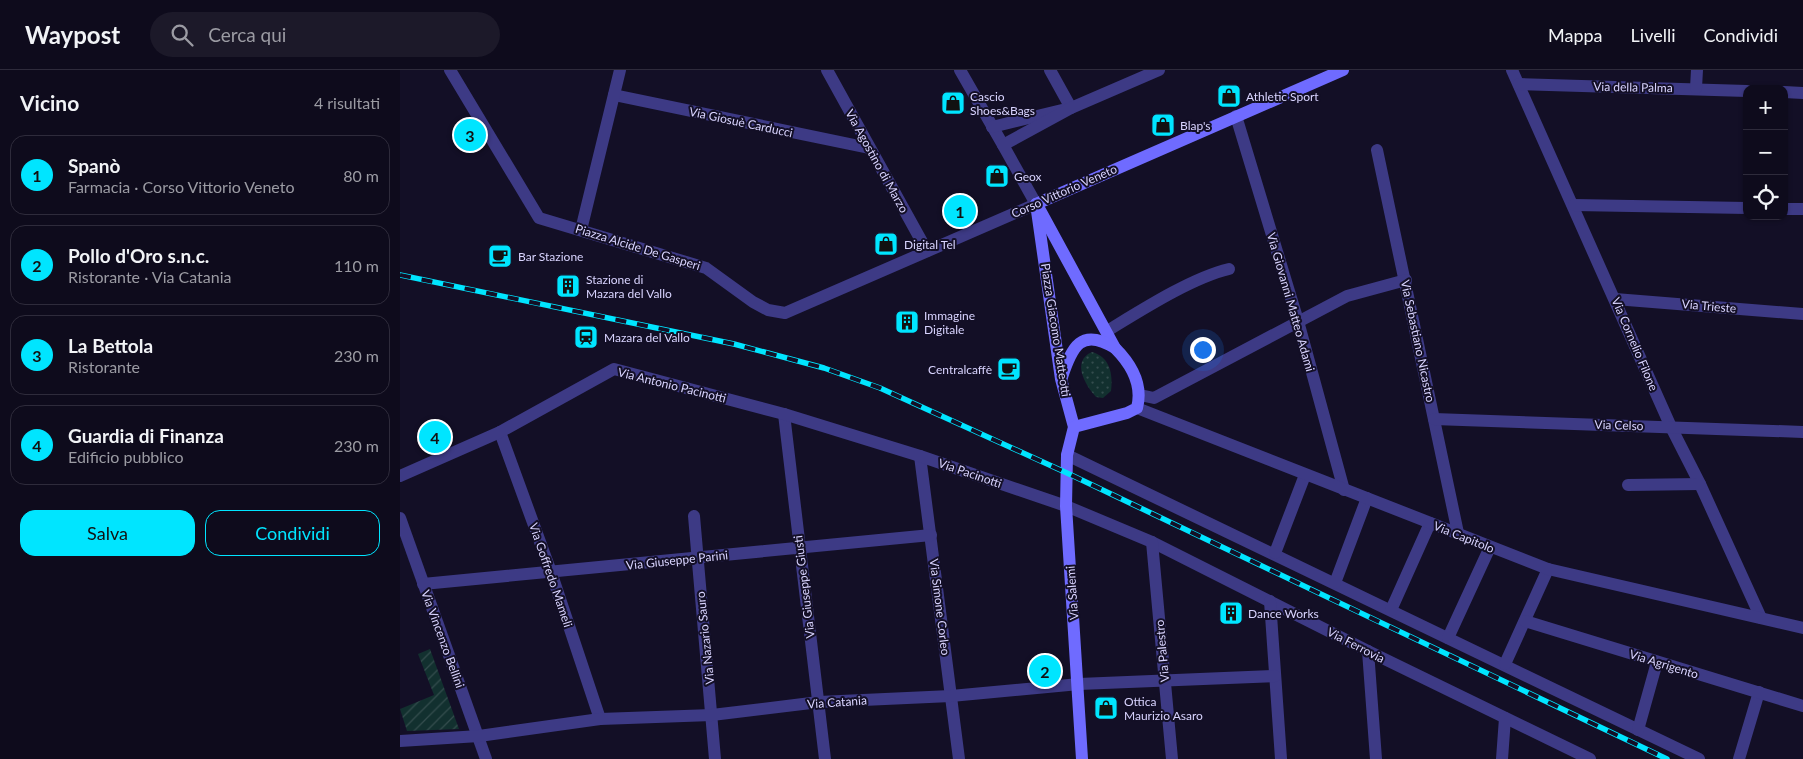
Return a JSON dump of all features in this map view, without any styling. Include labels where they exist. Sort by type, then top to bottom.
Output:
[{"type":"main road","name":"Corso Vittorio Veneto","points":[[1036,204],[1343,70]]},
{"type":"main road","name":"Piazza Giacomo Matteotti","points":[[1036,204],[1115,348],[1128,361],[1140,395]]},
{"type":"main road","name":"Piazza Giacomo Matteotti","points":[[1036,204],[1061,379],[1074,427]]},
{"type":"main road","points":[[1061,379],[1072,353],[1078,345],[1089,338],[1100,339],[1115,348]]},
{"type":"main road","points":[[1074,427],[1127,413],[1137,408],[1140,395]]},
{"type":"main road","name":"Via Salemi","points":[[1074,427],[1067,455],[1066,506],[1082,759]]},
{"type":"street","name":"Piazza Alcide De Gasperi","points":[[450,70],[539,218],[706,268],[753,302],[768,310],[785,313]]},
{"type":"street","points":[[581,230],[620,70]]},
{"type":"street","name":"Via Agostino di Marzo","points":[[827,70],[927,251]]},
{"type":"street","points":[[960,70],[1036,204]]},
{"type":"street","points":[[1050,70],[1071,108]]},
{"type":"street","points":[[1002,145],[1071,108],[1159,70]]},
{"type":"street","name":"Via Cornelio Filone","points":[[1512,70],[1574,205],[1670,427],[1700,484],[1760,618]]},
{"type":"street","points":[[1696,88],[1697,70]]},
{"type":"street","name":"Via della Palma","points":[[1519,84],[1743,91]]},
{"type":"street","points":[[1788,92],[1803,93]]},
{"type":"street","name":"Via Giosuè Carducci","points":[[614,95],[869,148]]},
{"type":"street","points":[[992,127],[1071,108]]},
{"type":"street","name":"Via Giovanni Matteo Adami","points":[[1236,116],[1298,321],[1344,490]]},
{"type":"street","name":"Via Sebastiano Nicastro","points":[[1377,150],[1458,533]]},
{"type":"street","name":"Corso Vittorio Veneto","points":[[785,313],[1036,204]]},
{"type":"street","points":[[1574,205],[1743,208]]},
{"type":"street","points":[[1788,209],[1803,209]]},
{"type":"street","points":[[1107,331],[1199,280],[1229,269]]},
{"type":"street","points":[[1140,395],[1154,398],[1347,296],[1406,280]]},
{"type":"street","name":"Via Trieste","points":[[1615,299],[1803,314]]},
{"type":"street","name":"Via Antonio Pacinotti","points":[[400,476],[500,432],[614,369],[784,414],[873,442]]},
{"type":"street","name":"Via Capitolo","points":[[1137,408],[1548,569],[1803,628]]},
{"type":"street","name":"Via Giuseppe Giusti","points":[[784,414],[825,759]]},
{"type":"street","name":"Via Celso","points":[[1434,419],[1803,432]]},
{"type":"street","name":"Via Goffredo Mameli","points":[[500,432],[551,572],[600,719]]},
{"type":"street","name":"Via Pacinotti","points":[[873,442],[920,456],[1066,506]]},
{"type":"street","points":[[1067,455],[1275,553],[1699,759]]},
{"type":"street","name":"Via Simone Corleo","points":[[920,456],[959,759]]},
{"type":"street","points":[[1275,553],[1305,475]]},
{"type":"street","points":[[1628,485],[1700,484]]},
{"type":"street","points":[[1335,583],[1367,498]]},
{"type":"street","name":"Via Ferrovia","points":[[1066,506],[1152,542],[1368,651],[1590,759]]},
{"type":"street","name":"Via Nazario Sauro","points":[[694,516],[716,759]]},
{"type":"street","name":"Via Vincenzo Bellini","points":[[400,518],[486,759]]},
{"type":"street","points":[[1391,610],[1430,523]]},
{"type":"street","name":"Via Giuseppe Parini","points":[[423,584],[931,535]]},
{"type":"street","name":"Via Palestro","points":[[1152,542],[1172,759]]},
{"type":"street","points":[[1448,638],[1490,547]]},
{"type":"street","points":[[1505,664],[1548,569]]},
{"type":"street","points":[[1270,601],[1281,759]]},
{"type":"street","name":"Via Agrigento","points":[[1525,621],[1803,706]]},
{"type":"street","points":[[1368,651],[1376,759]]},
{"type":"street","points":[[1638,730],[1657,662]]},
{"type":"street","name":"Via Catania","points":[[400,741],[478,736],[600,719],[712,715],[818,702],[951,696],[1078,684],[1275,676]]},
{"type":"street","points":[[1739,759],[1759,692]]},
{"type":"street","points":[[1502,759],[1504,718]]},
{"type":"green space","points":[[1092,352],[1103,358],[1111,373],[1111,391],[1103,398],[1096,397],[1084,380],[1082,373],[1082,361]]},
{"type":"green space","points":[[430,649],[459,729],[407,731],[400,709],[434,695],[418,654]]},
{"type":"railway","points":[[400,275],[734,344],[824,368],[880,388],[1067,473],[1667,759]]},
{"type":"place","name":"Athletic Sport","points":[[1229,96]]},
{"type":"place","name":"Cascio Shoes&Bags","points":[[953,103]]},
{"type":"place","name":"Blap's","points":[[1163,125]]},
{"type":"place","name":"La Bettola","points":[[470,135]]},
{"type":"place","name":"Geox","points":[[997,176]]},
{"type":"place","name":"Spanò","points":[[960,211]]},
{"type":"place","name":"Digital Tel","points":[[886,244]]},
{"type":"place","name":"Bar Stazione","points":[[500,256]]},
{"type":"place","name":"Stazione di Mazara del Vallo","points":[[568,286]]},
{"type":"place","name":"Immagine Digitale","points":[[907,322]]},
{"type":"place","name":"Mazara del Vallo","points":[[586,337]]},
{"type":"place","name":"Centralcaffè","points":[[1009,369]]},
{"type":"place","name":"Guardia di Finanza","points":[[435,437]]},
{"type":"place","name":"Dance Works","points":[[1231,613]]},
{"type":"place","name":"Pollo d'Oro s.n.c.","points":[[1045,671]]},
{"type":"place","name":"Ottica Maurizio Asaro","points":[[1106,708]]}]
